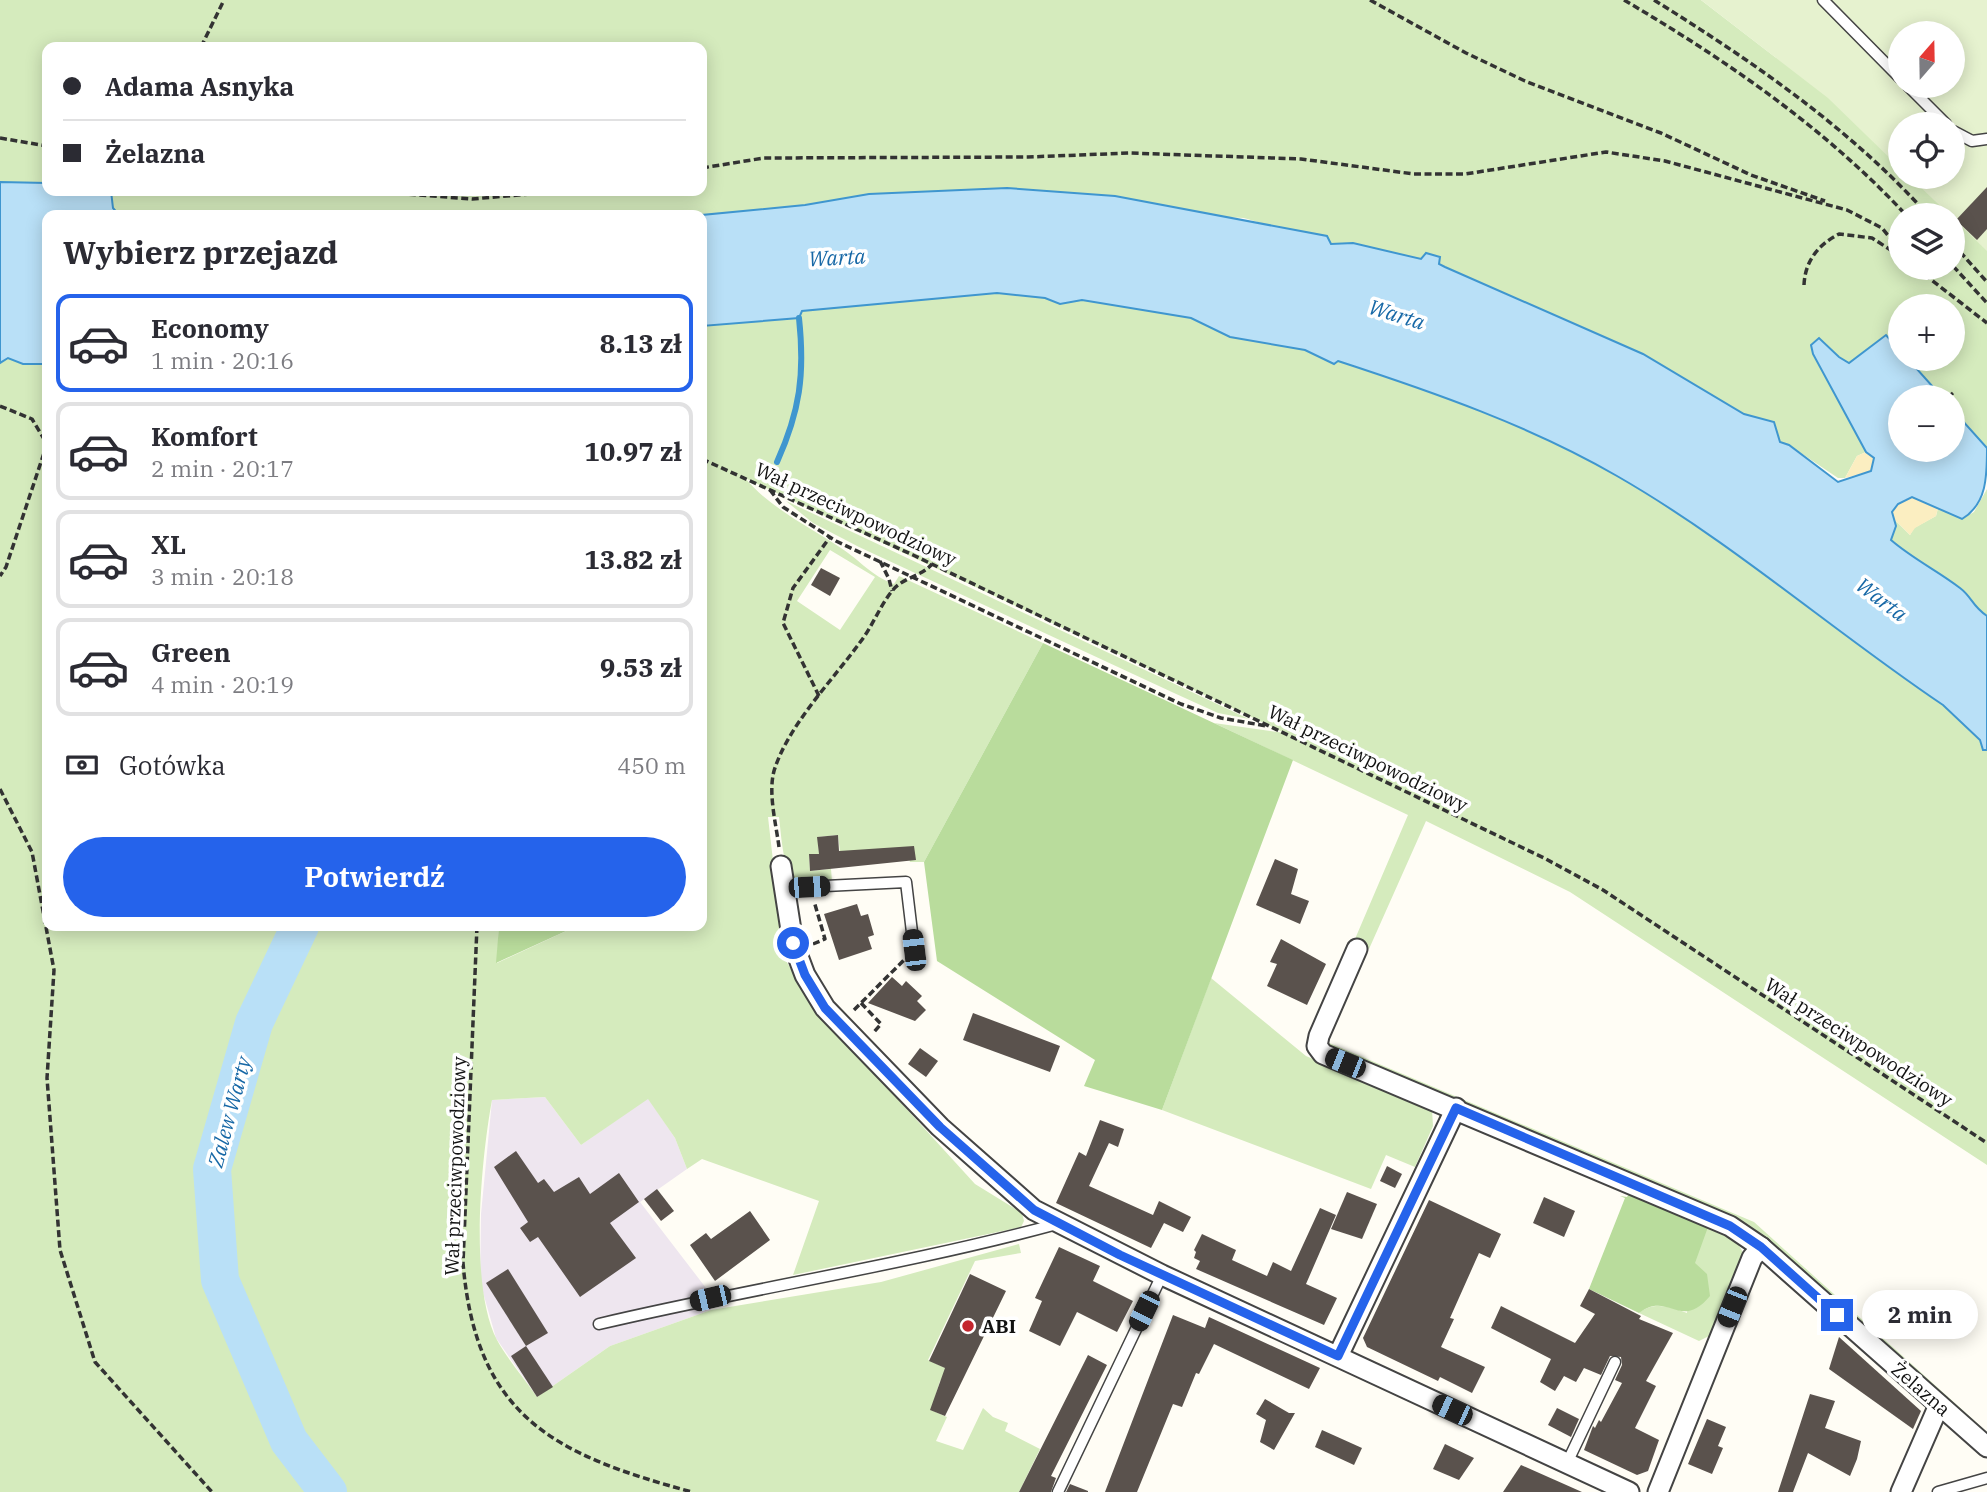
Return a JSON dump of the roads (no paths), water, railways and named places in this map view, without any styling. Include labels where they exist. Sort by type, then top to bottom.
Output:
[{"type":"street","points":[[781,866],[793,943],[805,975],[825,1008],[950,1136],[1010,1192],[1058,1224],[1162,1275],[1629,1492]]},
{"type":"street","name":"Żelazna","points":[[1357,948],[1319,1036],[1318,1049],[1718,1220],[1761,1247],[1987,1447]]},
{"type":"street","points":[[1338,1356],[1456,1108]]},
{"type":"street","points":[[1658,1492],[1752,1258],[1761,1247]]},
{"type":"street","points":[[1901,1492],[1939,1405]]},
{"type":"lane","points":[[1823,0],[1888,66]]},
{"type":"lane","points":[[1920,98],[1933,112]]},
{"type":"lane","points":[[1965,137],[1972,141],[1987,139]]},
{"type":"lane","points":[[785,888],[906,882],[914,950]]},
{"type":"lane","points":[[598,1324],[710,1298],[808,1282],[1058,1224]]},
{"type":"lane","points":[[1058,1492],[1162,1275]]},
{"type":"lane","points":[[1567,1463],[1615,1362]]},
{"type":"lane","points":[[1938,1492],[1987,1478]]},
{"type":"water","points":[[0,182],[42,183],[42,196],[112,196],[115,210],[42,210],[42,364],[23,364],[8,358],[0,363]]},
{"type":"water","name":"Warta","points":[[1007,188],[1115,196],[1327,236],[1331,244],[1353,243],[1421,259],[1426,253],[1440,257],[1439,264],[1445,267],[1643,354],[1744,414],[1774,422],[1780,442],[1789,445],[1838,482],[1871,471],[1874,458],[1866,452],[1813,354],[1811,345],[1819,338],[1849,363],[1886,335],[1888,371],[1919,371],[1931,385],[1888,385],[1888,462],[1965,462],[1965,423],[1987,448],[1984,488],[1970,513],[1962,519],[1912,497],[1898,504],[1892,512],[1896,526],[1891,540],[1960,588],[1987,616],[1987,750],[1983,750],[1980,740],[1943,705],[1701,529],[1617,476],[1550,441],[1481,411],[1338,361],[1334,364],[1305,350],[1230,337],[1191,318],[1082,300],[1060,304],[1045,298],[997,293],[802,311],[799,318],[707,326],[707,215],[805,205],[869,194]]},
{"type":"waterway","points":[[777,462],[791,426],[799,392],[799,318]]},
{"type":"waterway","name":"Zalew Warty","points":[[298,931],[254,1023],[212,1169],[220,1280],[289,1441],[328,1492]]},
{"type":"place","name":"ABI","points":[[968,1326]]}]
